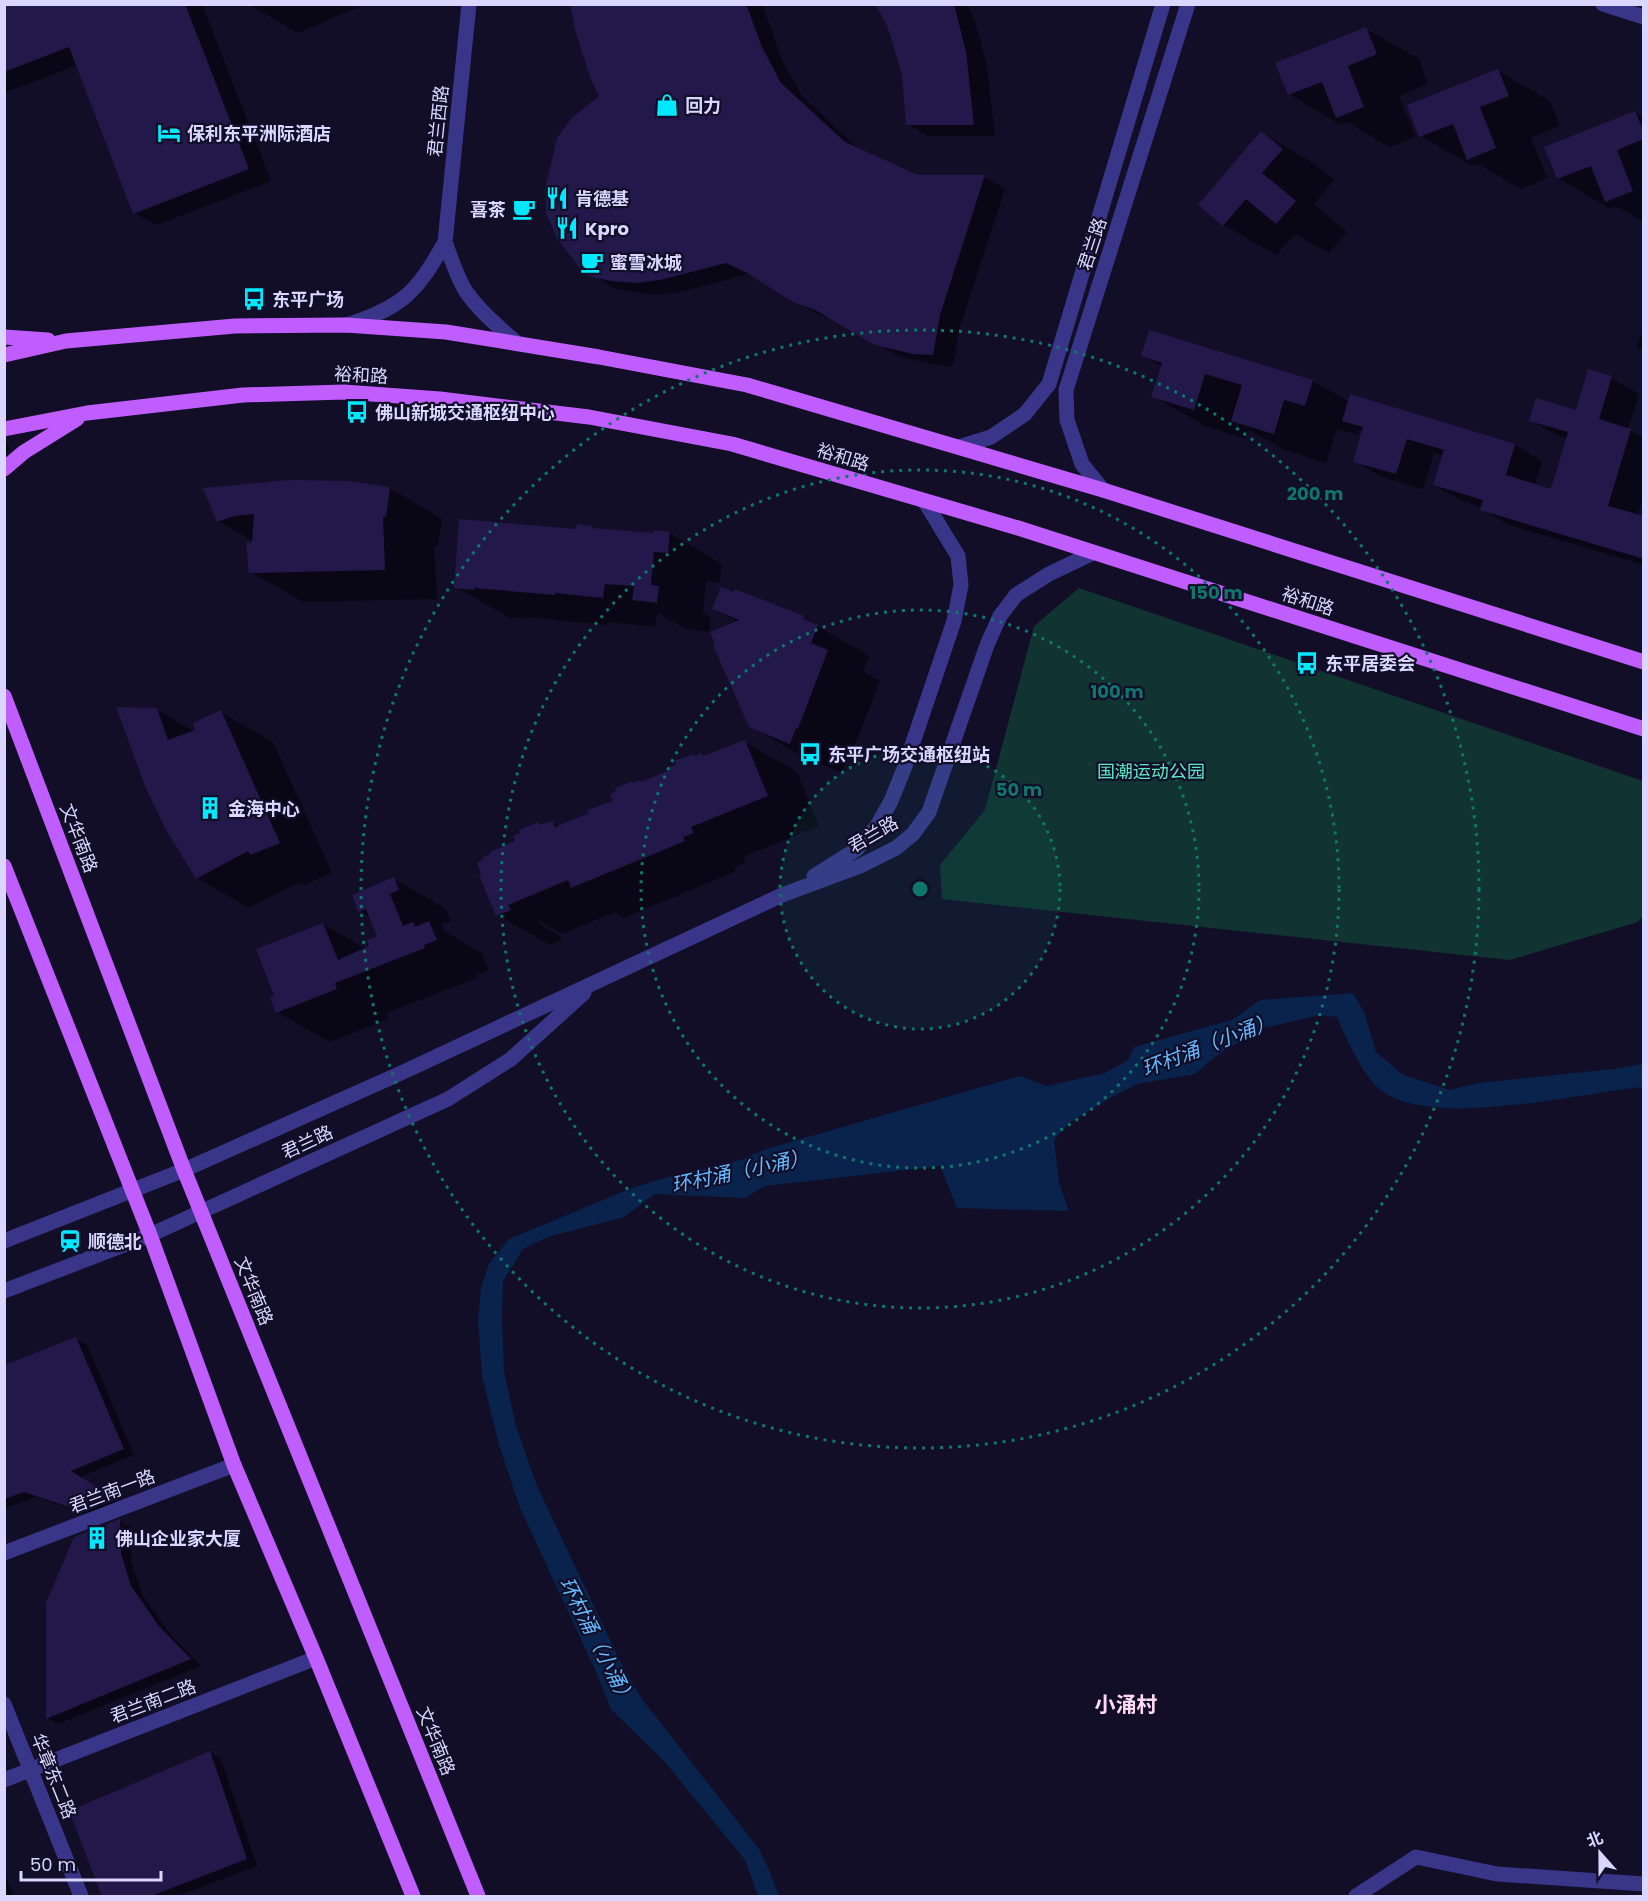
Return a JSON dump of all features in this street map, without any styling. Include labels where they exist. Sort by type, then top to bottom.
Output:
[{"type":"main road","points":[[4,355],[66,341],[235,326],[346,325],[446,332],[747,385],[1103,490],[1644,662]]},
{"type":"main road","points":[[4,337],[66,341]]},
{"type":"main road","name":"裕和路","points":[[4,429],[87,413],[254,394],[344,392],[440,399],[589,417],[732,444],[1018,528],[1644,729]]},
{"type":"main road","points":[[4,470],[24,452],[87,413]]},
{"type":"main road","name":"文华南路","points":[[4,696],[184,1170],[478,1896]]},
{"type":"main road","points":[[4,866],[150,1235],[234,1465],[413,1896]]},
{"type":"street","name":"君兰西路","points":[[445,242],[469,4]]},
{"type":"street","name":"君兰路","points":[[959,447],[991,437],[1025,414],[1049,384],[1163,4]]},
{"type":"street","name":"君兰路","points":[[1103,490],[1082,464],[1067,420],[1066,390],[1188,4]]},
{"type":"street","points":[[1603,4],[1644,17]]},
{"type":"street","points":[[346,325],[377,315],[407,296],[426,275],[445,242]]},
{"type":"street","points":[[445,242],[454,269],[465,290],[486,315],[518,344]]},
{"type":"street","points":[[782,895],[857,849],[877,826],[891,801],[904,769],[954,621],[960,585],[958,556],[925,502]]},
{"type":"street","name":"君兰路","points":[[4,1241],[184,1170],[399,1074],[782,895],[860,866],[896,848],[913,834],[929,812],[987,645],[1000,616],[1016,595],[1049,574],[1093,553]]},
{"type":"street","name":"君兰路","points":[[4,1291],[201,1213],[448,1099],[511,1059],[598,981]]},
{"type":"street","name":"君兰南一路","points":[[4,1553],[234,1465]]},
{"type":"street","name":"君兰南二路","points":[[4,1780],[316,1658]]},
{"type":"street","name":"华章东二路","points":[[4,1704],[81,1896]]},
{"type":"street","points":[[1356,1896],[1416,1857],[1497,1874],[1644,1884]]},
{"type":"green space","name":"国潮运动公园","points":[[1079,588],[1643,781],[1643,916],[1638,922],[1510,960],[942,899],[940,865],[985,810],[1034,626]]},
{"type":"water","name":"环村涌（小涌）","points":[[1353,993],[1364,1012],[1376,1052],[1403,1075],[1450,1090],[1478,1083],[1643,1064],[1643,1087],[1547,1101],[1471,1108],[1436,1107],[1405,1102],[1375,1085],[1356,1057],[1337,1017],[1319,1015],[1260,1029],[1216,1056],[1195,1074],[1137,1084],[1069,1123],[1054,1140],[1059,1183],[1069,1211],[957,1208],[940,1166],[765,1186],[745,1198],[655,1194],[624,1217],[548,1237],[523,1249],[503,1281],[504,1372],[516,1426],[537,1486],[623,1667],[642,1699],[759,1849],[779,1896],[758,1896],[745,1860],[665,1762],[611,1709],[520,1508],[499,1445],[482,1376],[478,1321],[481,1288],[489,1264],[509,1239],[627,1190],[661,1179],[741,1160],[766,1149],[1020,1076],[1047,1086],[1105,1073],[1128,1060],[1134,1047],[1232,1020],[1260,1000]]},
{"type":"building","points":[[4,4],[185,4],[249,169],[133,214],[69,47],[4,72]]},
{"type":"building","points":[[570,4],[746,4],[762,47],[781,83],[845,142],[918,175],[985,175],[940,315],[933,355],[913,354],[875,345],[815,310],[793,302],[747,273],[726,263],[660,280],[637,283],[592,277],[579,267],[558,240],[546,214],[545,189],[557,138],[572,118],[599,96],[590,77],[575,30]]},
{"type":"building","points":[[875,4],[954,4],[966,52],[974,125],[906,125],[902,74],[887,25]]},
{"type":"building","points":[[1366,27],[1377,54],[1348,66],[1364,107],[1336,118],[1322,82],[1288,95],[1275,63]]},
{"type":"building","points":[[1498,69],[1509,96],[1480,107],[1496,148],[1467,160],[1453,124],[1419,137],[1407,105]]},
{"type":"building","points":[[1635,111],[1644,132],[1644,139],[1617,150],[1633,191],[1605,202],[1591,166],[1557,179],[1544,147]]},
{"type":"building","points":[[1261,131],[1283,149],[1262,173],[1296,201],[1276,224],[1246,199],[1223,226],[1198,205]]},
{"type":"building","points":[[1149,330],[1313,380],[1305,406],[1284,400],[1274,434],[1231,421],[1242,385],[1205,374],[1194,410],[1151,397],[1162,363],[1141,356]]},
{"type":"building","points":[[1588,369],[1612,376],[1599,419],[1631,429],[1608,506],[1644,516],[1644,559],[1480,510],[1483,500],[1433,485],[1444,450],[1407,439],[1396,474],[1353,462],[1363,427],[1342,421],[1350,394],[1515,444],[1506,475],[1551,489],[1568,432],[1529,421],[1536,398],[1576,410]]},
{"type":"building","points":[[289,480],[349,481],[390,487],[386,517],[383,517],[385,570],[249,573],[246,543],[252,542],[254,514],[234,516],[217,522],[203,488]]},
{"type":"building","points":[[459,519],[576,529],[577,524],[593,526],[592,528],[653,533],[654,530],[670,532],[668,553],[654,552],[651,585],[659,586],[657,603],[632,600],[634,586],[605,584],[603,598],[454,588]]},
{"type":"building","points":[[721,587],[734,592],[735,589],[804,616],[803,619],[818,625],[811,643],[828,650],[790,744],[749,727],[713,645],[715,644],[710,632],[739,620],[712,609]]},
{"type":"building","name":"金海中心","points":[[116,707],[157,708],[168,740],[195,730],[193,723],[221,710],[280,843],[250,855],[248,851],[196,879],[166,830],[145,786]]},
{"type":"building","points":[[745,740],[768,796],[691,827],[694,833],[683,837],[685,841],[571,888],[568,880],[508,905],[511,910],[496,916],[479,875],[481,874],[477,863],[490,852],[515,841],[513,836],[520,833],[519,830],[538,822],[539,825],[553,821],[555,827],[589,813],[587,810],[613,801],[610,794],[616,791],[615,788],[632,781],[633,783],[640,780],[641,782],[670,770],[668,767],[676,765],[674,761],[693,754],[694,756],[701,753],[703,756]]},
{"type":"building","points":[[394,877],[399,890],[390,894],[403,926],[413,922],[415,927],[429,921],[437,940],[424,945],[425,948],[335,983],[337,989],[276,1013],[270,997],[274,996],[256,949],[323,923],[338,960],[369,946],[367,940],[377,936],[366,909],[358,912],[352,895]]},
{"type":"building","points":[[76,1337],[124,1449],[71,1471],[115,1500],[84,1512],[24,1492],[4,1499],[4,1365]]},
{"type":"building","points":[[120,1519],[121,1553],[131,1586],[159,1626],[191,1659],[46,1719],[46,1603],[74,1537]]},
{"type":"building","points":[[210,1751],[247,1859],[151,1896],[102,1896],[69,1811]]},
{"type":"place","name":"回力","points":[[667,105]]},
{"type":"place","name":"保利东平洲际酒店","points":[[169,133]]},
{"type":"place","name":"肯德基","points":[[557,198]]},
{"type":"place","name":"喜茶","points":[[524,209]]},
{"type":"place","name":"Kpro","points":[[567,228]]},
{"type":"place","name":"蜜雪冰城","points":[[592,262]]},
{"type":"place","name":"东平广场","points":[[254,299]]},
{"type":"place","name":"佛山新城交通枢纽中心","points":[[357,412]]},
{"type":"place","name":"东平居委会","points":[[1307,663]]},
{"type":"place","name":"东平广场交通枢纽站","points":[[810,754]]},
{"type":"place","name":"金海中心","points":[[210,808]]},
{"type":"place","name":"顺德北","points":[[70,1241]]},
{"type":"place","name":"佛山企业家大厦","points":[[97,1538]]},
{"type":"district","name":"小涌村","points":[[1126,1704]]}]
